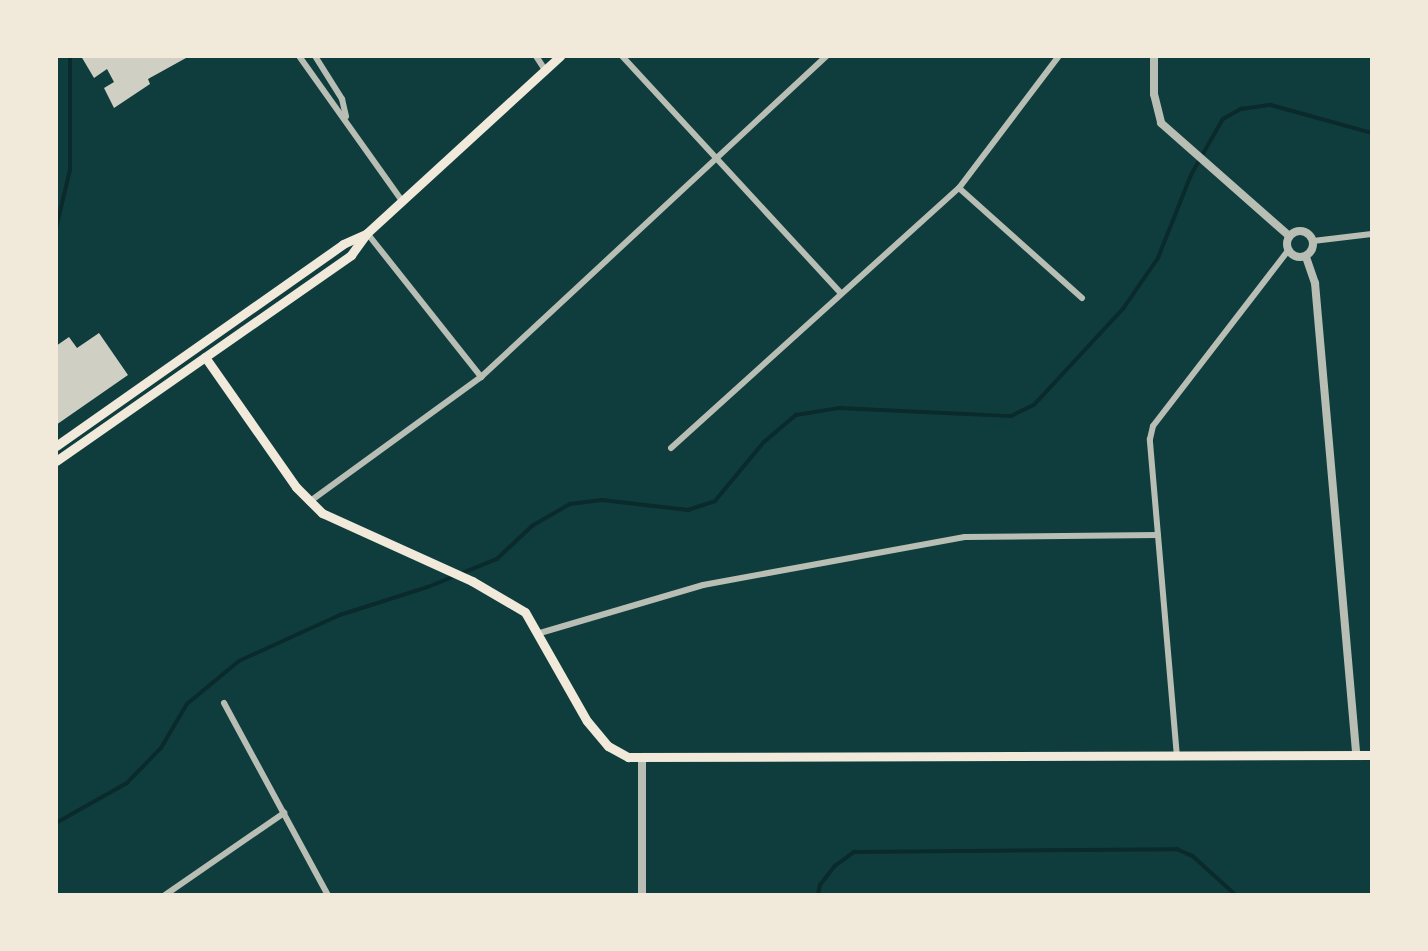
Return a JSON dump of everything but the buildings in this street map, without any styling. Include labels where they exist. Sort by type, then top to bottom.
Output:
[{"type":"main road","points":[[56,461],[351,255],[367,233],[561,56]]},
{"type":"main road","points":[[56,446],[154,380],[343,244],[367,233]]},
{"type":"main road","points":[[205,357],[210,346],[241,318]]},
{"type":"main road","points":[[154,380],[193,358],[205,357]]},
{"type":"main road","points":[[205,357],[309,502],[354,530],[448,570],[516,604],[540,633],[594,732],[618,753],[642,760],[1372,755]]},
{"type":"street","points":[[299,56],[331,106],[346,117],[402,201]]},
{"type":"street","points":[[315,56],[342,99],[346,117]]},
{"type":"street","points":[[536,56],[545,70]]},
{"type":"street","points":[[622,56],[841,293]]},
{"type":"street","points":[[309,502],[481,377],[719,160],[827,56]]},
{"type":"street","points":[[671,448],[959,188],[1059,56]]},
{"type":"street","points":[[1154,56],[1154,93],[1161,123],[1218,170],[1289,236]]},
{"type":"street","points":[[959,188],[1082,298]]},
{"type":"street","points":[[1289,236],[1305,232],[1313,242]]},
{"type":"street","points":[[367,233],[481,377]]},
{"type":"street","points":[[1313,242],[1372,234]]},
{"type":"street","points":[[1177,757],[1150,439],[1153,426],[1288,251],[1289,236]]},
{"type":"street","points":[[1313,242],[1306,257],[1315,283],[1356,755]]},
{"type":"street","points":[[1288,251],[1294,257],[1306,257]]},
{"type":"street","points":[[540,633],[704,585],[965,537],[1158,535]]},
{"type":"street","points":[[224,703],[328,895]]},
{"type":"street","points":[[642,760],[642,895]]},
{"type":"street","points":[[165,895],[284,813]]},
{"type":"waterway","points":[[56,229],[70,170],[70,56]]},
{"type":"waterway","points":[[56,823],[127,783],[161,748],[187,704],[239,661],[340,615],[428,587],[497,559],[532,526],[570,504],[602,500],[688,510],[715,501],[764,442],[796,415],[839,408],[1011,416],[1034,405],[1123,309],[1158,258],[1191,175],[1223,119],[1241,109],[1271,105],[1372,133]]},
{"type":"waterway","points":[[818,895],[820,885],[835,866],[854,852],[1177,849],[1193,856],[1236,895]]}]
